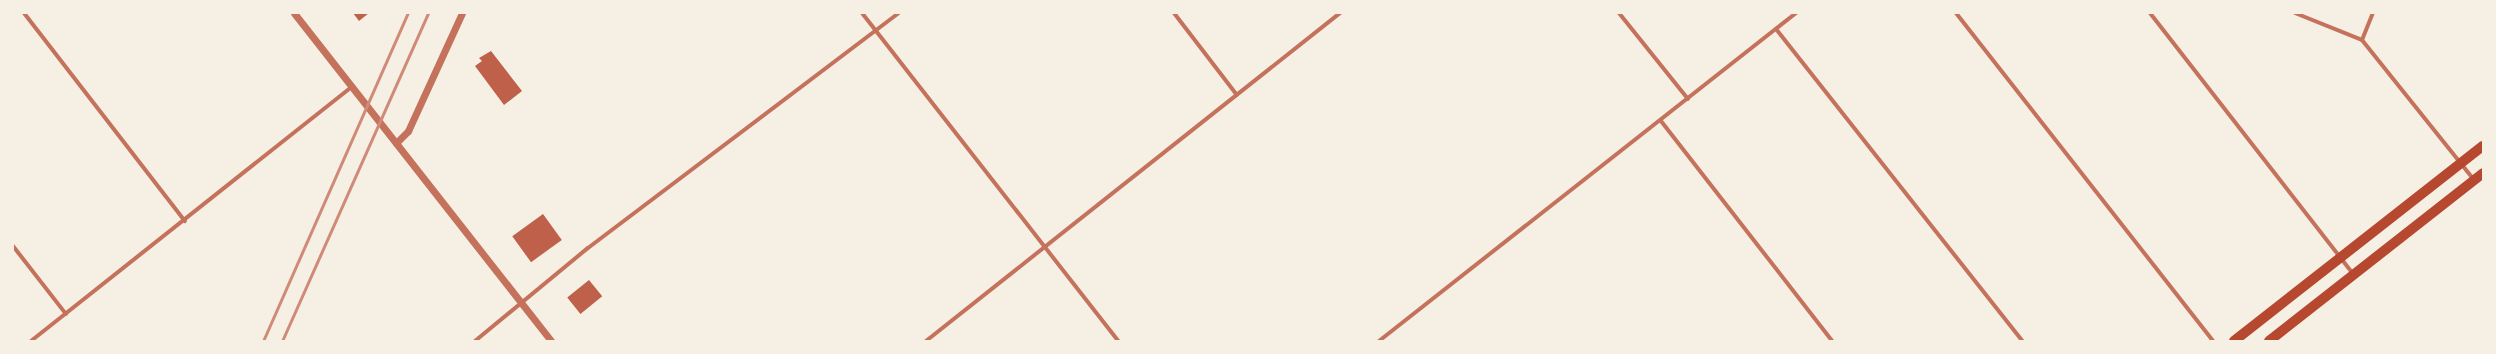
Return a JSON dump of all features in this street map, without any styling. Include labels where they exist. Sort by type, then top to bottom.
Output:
[{"type":"main road","points":[[2234,341],[2483,146]]},
{"type":"main road","points":[[2269,341],[2483,173]]},
{"type":"street","points":[[24,13],[185,221]]},
{"type":"street","points":[[294,13],[551,341]]},
{"type":"street","points":[[396,143],[408,131],[462,13]]},
{"type":"street","points":[[862,13],[1118,341]]},
{"type":"street","points":[[475,341],[588,248],[899,13]]},
{"type":"street","points":[[1174,13],[1237,95]]},
{"type":"street","points":[[926,341],[1340,13]]},
{"type":"street","points":[[1619,13],[1688,99]]},
{"type":"street","points":[[1379,341],[1661,121],[1796,13]]},
{"type":"street","points":[[1956,13],[2213,341]]},
{"type":"street","points":[[2150,13],[2353,275]]},
{"type":"street","points":[[2295,13],[2362,40],[2474,180]]},
{"type":"street","points":[[2362,40],[2373,13]]},
{"type":"street","points":[[1776,29],[2022,341]]},
{"type":"street","points":[[31,341],[185,221],[352,87]]},
{"type":"street","points":[[1661,121],[1832,341]]},
{"type":"street","points":[[13,246],[66,314]]},
{"type":"building","points":[[353,13],[369,13],[359,21]]},
{"type":"building","points":[[491,51],[522,91],[504,105],[475,66],[482,61],[479,58]]},
{"type":"building","points":[[543,214],[562,240],[531,262],[512,236]]},
{"type":"building","points":[[589,280],[602,296],[580,314],[567,298]]},
{"type":"railway","points":[[263,341],[408,13]]},
{"type":"railway","points":[[282,341],[428,13]]}]
